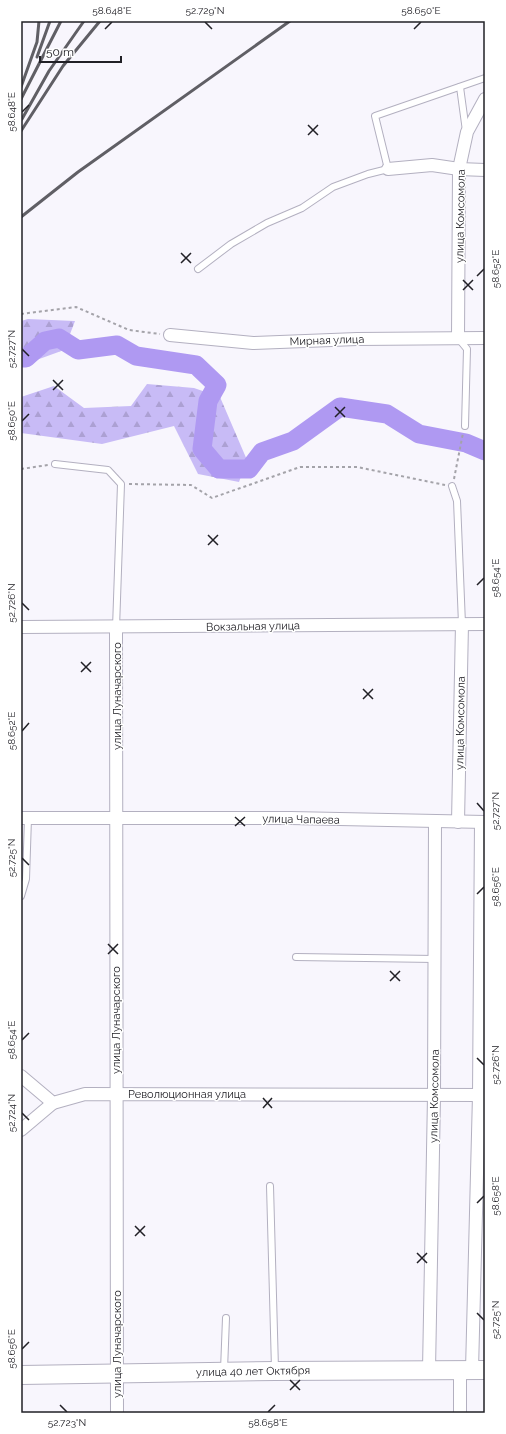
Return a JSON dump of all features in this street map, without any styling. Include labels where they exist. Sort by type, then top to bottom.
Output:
[{"type":"main road","name":"улица 40 лет Октября","points":[[23,1377],[275,1371],[472,1370]]},
{"type":"street","name":"улица Комсомола","points":[[458,338],[459,169],[467,132],[485,99]]},
{"type":"street","points":[[388,168],[432,164],[459,169],[485,170]]},
{"type":"street","name":"Мирная улица","points":[[170,335],[253,343],[357,339],[485,338]]},
{"type":"street","name":"улица Комсомола","points":[[458,822],[462,624]]},
{"type":"street","name":"Вокзальная улица","points":[[21,627],[116,628],[485,624]]},
{"type":"street","name":"улица Луначарского","points":[[116,628],[118,818],[116,1094],[117,1413]]},
{"type":"street","name":"улица Чапаева","points":[[24,818],[291,818],[483,822]]},
{"type":"street","name":"улица Комсомола","points":[[429,1370],[434,1096],[435,822]]},
{"type":"street","points":[[460,1413],[472,1370],[482,1095],[483,822]]},
{"type":"street","points":[[21,1076],[53,1103],[21,1130]]},
{"type":"street","name":"Революционная улица","points":[[53,1103],[85,1094],[482,1095]]},
{"type":"lane","points":[[198,269],[231,244],[267,223],[302,208],[333,188],[388,168],[375,116],[485,78]]},
{"type":"lane","points":[[460,87],[467,132]]},
{"type":"lane","points":[[458,338],[467,349],[465,426]]},
{"type":"lane","points":[[55,464],[108,470],[121,484],[116,628]]},
{"type":"lane","points":[[452,486],[457,501],[462,624]]},
{"type":"lane","points":[[21,896],[26,879],[24,818]]},
{"type":"lane","points":[[296,957],[435,959]]},
{"type":"lane","points":[[270,1186],[275,1371]]},
{"type":"lane","points":[[224,1372],[226,1318]]},
{"type":"path","points":[[21,314],[76,307],[129,330],[170,335]]},
{"type":"path","points":[[121,484],[190,485],[212,498],[300,467],[358,467],[452,486],[465,426]]},
{"type":"path","points":[[21,469],[55,464]]},
{"type":"green space","points":[[28,319],[75,321],[64,350],[31,362],[21,363],[21,321]]},
{"type":"green space","points":[[147,384],[194,388],[220,397],[247,460],[239,482],[198,474],[174,426],[102,444],[21,433],[21,397],[54,386],[84,408],[131,406]]},
{"type":"waterway","points":[[21,358],[26,358],[45,341],[59,338],[78,350],[117,345],[136,356],[196,365],[217,385],[208,401],[202,449],[219,469],[249,469],[262,452],[293,441],[340,407],[387,414],[419,434],[466,443],[485,451]]},
{"type":"railway","points":[[21,87],[37,42],[39,21]]},
{"type":"railway","points":[[37,57],[50,21]]},
{"type":"railway","points":[[21,99],[61,21]]},
{"type":"railway","points":[[22,119],[49,71],[84,21]]},
{"type":"railway","points":[[21,131],[63,66],[100,21]]},
{"type":"railway","points":[[21,217],[78,172],[290,21]]}]
